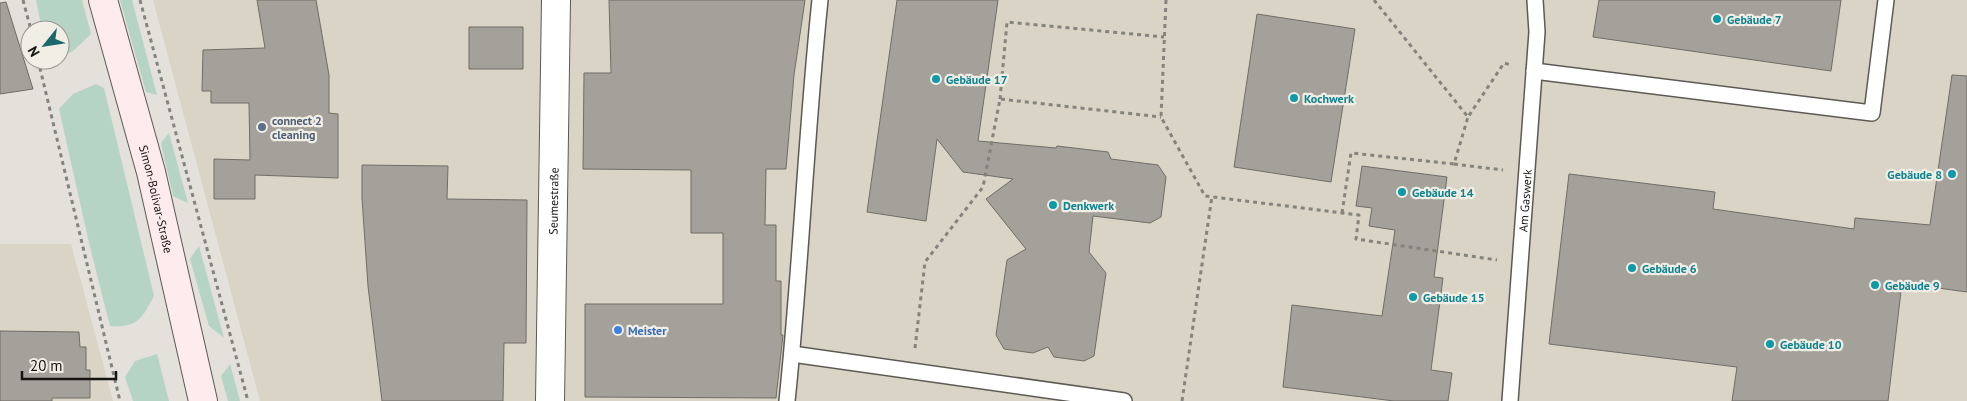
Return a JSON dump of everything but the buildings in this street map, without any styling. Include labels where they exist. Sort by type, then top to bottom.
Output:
[{"type":"street","name":"Simon-Bolivar-Straße","points":[[103,0],[151,172],[203,401]]},
{"type":"street","name":"Seumestraße","points":[[550,401],[556,0]]},
{"type":"lane","points":[[787,401],[811,82],[820,0]]},
{"type":"lane","name":"Am Gaswerk","points":[[1510,401],[1537,32],[1535,0]]},
{"type":"lane","points":[[1534,71],[1872,113],[1886,0]]},
{"type":"lane","points":[[792,354],[1124,401]]},
{"type":"path","points":[[23,0],[28,20]]},
{"type":"path","points":[[140,0],[248,401]]},
{"type":"path","points":[[1166,0],[1160,117],[1205,196],[1359,215],[1356,239],[1520,264]]},
{"type":"path","points":[[1374,0],[1468,117]]},
{"type":"path","points":[[912,371],[925,262],[983,187],[1000,100],[1007,22],[1164,37]]},
{"type":"path","points":[[1454,164],[1468,117],[1504,63],[1534,71]]},
{"type":"path","points":[[40,70],[120,401]]},
{"type":"path","points":[[1000,100],[1160,117]]},
{"type":"path","points":[[1342,213],[1352,153],[1526,173]]},
{"type":"path","points":[[1182,401],[1212,196]]},
{"type":"shaded area","points":[[153,0],[1967,0],[1967,401],[260,401]]},
{"type":"shaded area","points":[[0,244],[71,244],[113,401],[0,401]]},
{"type":"green space","points":[[36,0],[82,0],[91,34],[70,52],[70,20],[40,20]]},
{"type":"green space","points":[[120,0],[132,0],[157,95],[146,92]]},
{"type":"green space","points":[[96,84],[104,88],[154,296],[138,320],[119,326],[110,326],[59,109],[73,94]]},
{"type":"green space","points":[[169,133],[188,203],[173,196],[161,143]]},
{"type":"green space","points":[[199,246],[224,338],[209,326],[190,259]]},
{"type":"green space","points":[[157,354],[169,401],[133,401],[125,377],[135,361]]},
{"type":"green space","points":[[230,364],[240,401],[228,401],[221,376]]},
{"type":"place","name":"Gebäude 7","points":[[1717,19]]},
{"type":"place","name":"Gebäude 17","points":[[936,79]]},
{"type":"place","name":"Kochwerk","points":[[1294,98]]},
{"type":"place","name":"connect 2 cleaning","points":[[262,127]]},
{"type":"place","name":"Gebäude 8","points":[[1952,174]]},
{"type":"place","name":"Gebäude 14","points":[[1402,192]]},
{"type":"place","name":"Denkwerk","points":[[1053,205]]},
{"type":"place","name":"Gebäude 6","points":[[1632,268]]},
{"type":"place","name":"Gebäude 9","points":[[1875,285]]},
{"type":"place","name":"Gebäude 15","points":[[1413,297]]},
{"type":"place","name":"Meister","points":[[618,330]]},
{"type":"place","name":"Gebäude 10","points":[[1770,344]]}]
